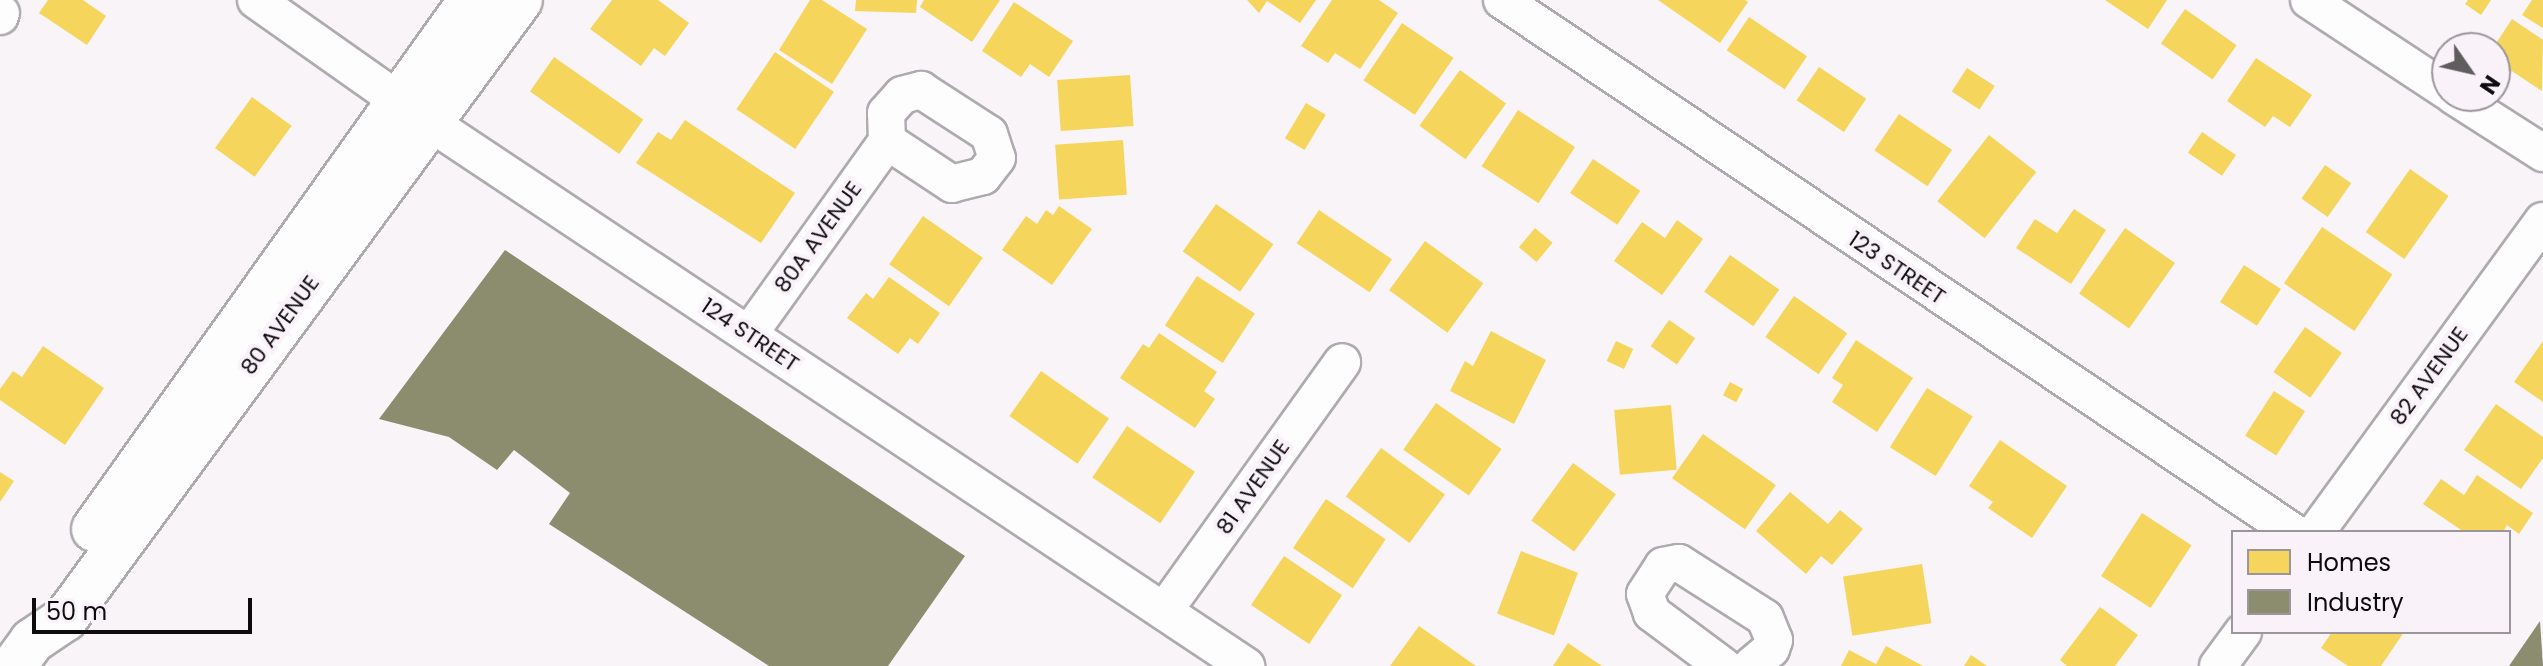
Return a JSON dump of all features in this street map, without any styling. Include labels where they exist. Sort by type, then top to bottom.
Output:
[{"type":"main road","name":"80 AVENUE","points":[[23,654],[65,619],[414,111],[471,0]]},
{"type":"main road","name":"80 AVENUE","points":[[414,111],[520,0]]},
{"type":"street","name":"124 STREET","points":[[256,0],[414,111],[1246,666]]},
{"type":"street","name":"123 STREET","points":[[1502,0],[2290,530]]},
{"type":"street","points":[[2309,0],[2431,80]]},
{"type":"street","points":[[2479,112],[2543,153]]},
{"type":"street","name":"80A AVENUE","points":[[749,334],[887,141]]},
{"type":"street","name":"82 AVENUE","points":[[2317,530],[2543,221]]},
{"type":"street","name":"81 AVENUE","points":[[1164,611],[1342,362]]},
{"type":"street","points":[[1715,664],[1652,613],[1645,594],[1663,566],[1679,563],[1765,618],[1773,631],[1771,649],[1751,666]]},
{"type":"street","points":[[2218,666],[2242,634]]},
{"type":"building: Homes","points":[[48,0],[83,0],[106,16],[87,45],[39,13]]},
{"type":"building: Homes","points":[[612,0],[658,0],[689,23],[665,56],[654,48],[641,66],[590,29]]},
{"type":"building: Homes","points":[[810,0],[822,0],[867,29],[832,84],[779,50]]},
{"type":"building: Homes","points":[[856,0],[917,0],[916,13],[855,11]]},
{"type":"building: Homes","points":[[924,0],[1000,0],[972,42],[920,7]]},
{"type":"building: Homes","points":[[1247,0],[1316,0],[1300,23],[1267,1],[1259,13]]},
{"type":"building: Homes","points":[[1332,0],[1379,0],[1398,13],[1360,69],[1335,53],[1328,63],[1301,46]]},
{"type":"building: Homes","points":[[1658,0],[1745,0],[1748,2],[1720,43]]},
{"type":"building: Homes","points":[[2105,0],[2167,0],[2148,29]]},
{"type":"building: Homes","points":[[2468,0],[2491,0],[2481,15],[2465,4]]},
{"type":"building: Homes","points":[[2532,0],[2543,0],[2543,28],[2522,15]]},
{"type":"building: Homes","points":[[1014,2],[1073,41],[1049,77],[1030,64],[1021,77],[982,51]]},
{"type":"building: Homes","points":[[2185,9],[2237,45],[2213,80],[2161,43]]},
{"type":"building: Homes","points":[[1749,17],[1807,56],[1785,89],[1727,50]]},
{"type":"building: Homes","points":[[2512,19],[2543,40],[2542,91],[2511,71],[2511,32],[2503,32]]},
{"type":"building: Homes","points":[[1402,23],[1453,58],[1415,115],[1363,80]]},
{"type":"building: Homes","points":[[775,52],[834,92],[795,149],[736,109]]},
{"type":"building: Homes","points":[[554,57],[643,120],[619,154],[530,91]]},
{"type":"building: Homes","points":[[2256,58],[2312,95],[2290,127],[2273,116],[2265,127],[2227,101]]},
{"type":"building: Homes","points":[[1819,67],[1866,99],[1844,132],[1797,100]]},
{"type":"building: Homes","points":[[1967,68],[1995,86],[1979,109],[1952,91]]},
{"type":"building: Homes","points":[[1460,70],[1506,104],[1466,159],[1419,126]]},
{"type":"building: Homes","points":[[1130,75],[1134,126],[1061,131],[1057,80]]},
{"type":"building: Homes","points":[[252,97],[292,126],[255,177],[215,148]]},
{"type":"building: Homes","points":[[1306,103],[1326,115],[1305,150],[1285,138]]},
{"type":"building: Homes","points":[[1518,110],[1575,147],[1539,203],[1482,166]]},
{"type":"building: Homes","points":[[1899,114],[1952,150],[1927,186],[1874,150]]},
{"type":"building: Homes","points":[[685,120],[795,193],[761,243],[636,163],[658,132],[671,140]]},
{"type":"building: Homes","points":[[2202,132],[2236,155],[2222,176],[2188,153]]},
{"type":"building: Homes","points":[[1989,135],[2036,172],[1985,238],[1937,201]]},
{"type":"building: Homes","points":[[1123,140],[1127,195],[1059,200],[1055,145]]},
{"type":"building: Homes","points":[[1593,159],[1640,191],[1617,225],[1570,193]]},
{"type":"building: Homes","points":[[2325,165],[2351,183],[2328,217],[2301,199]]},
{"type":"building: Homes","points":[[2410,169],[2449,196],[2404,259],[2366,232]]},
{"type":"building: Homes","points":[[1216,204],[1273,244],[1240,292],[1183,252]]},
{"type":"building: Homes","points":[[1059,206],[1092,229],[1052,285],[1002,250],[1026,216],[1037,224],[1046,210],[1053,215]]},
{"type":"building: Homes","points":[[2074,209],[2106,230],[2071,284],[2016,248],[2035,219],[2057,233]]},
{"type":"building: Homes","points":[[1319,210],[1392,259],[1370,292],[1297,243]]},
{"type":"building: Homes","points":[[923,216],[983,258],[949,306],[889,264]]},
{"type":"building: Homes","points":[[1677,220],[1703,239],[1662,295],[1614,261],[1642,222],[1665,238]]},
{"type":"building: Homes","points":[[2322,227],[2392,275],[2354,331],[2284,283]]},
{"type":"building: Homes","points":[[1535,228],[1553,243],[1537,262],[1519,247]]},
{"type":"building: Homes","points":[[2125,228],[2175,263],[2129,329],[2079,294]]},
{"type":"building: Homes","points":[[1425,241],[1483,283],[1447,333],[1389,290]]},
{"type":"building: Homes","points":[[1730,255],[1779,289],[1753,326],[1704,292]]},
{"type":"building: Homes","points":[[2244,265],[2281,289],[2257,326],[2220,302]]},
{"type":"building: Homes","points":[[1197,276],[1255,314],[1223,363],[1165,325]]},
{"type":"building: Homes","points":[[889,277],[940,313],[918,344],[910,338],[898,354],[847,318],[866,293],[873,299]]},
{"type":"building: Homes","points":[[1794,296],[1847,333],[1819,374],[1765,337]]},
{"type":"building: Homes","points":[[1669,320],[1695,338],[1677,365],[1651,346]]},
{"type":"building: Homes","points":[[2305,327],[2342,353],[2310,398],[2273,372]]},
{"type":"building: Homes","points":[[1491,331],[1546,360],[1514,424],[1450,391],[1465,361],[1473,366]]},
{"type":"building: Homes","points":[[1159,333],[1217,372],[1204,391],[1215,399],[1195,428],[1120,378],[1143,344],[1149,348]]},
{"type":"building: Homes","points":[[1856,340],[1913,378],[1877,432],[1832,402],[1843,385],[1832,378]]},
{"type":"building: Homes","points":[[1616,341],[1633,349],[1624,369],[1607,361]]},
{"type":"building: Homes","points":[[2543,341],[2543,402],[2514,382]]},
{"type":"building: Homes","points":[[43,346],[104,388],[65,445],[0,400],[0,389],[13,371],[22,377]]},
{"type":"building: Homes","points":[[1041,371],[1109,419],[1077,464],[1009,416]]},
{"type":"building: Homes","points":[[1730,382],[1743,389],[1736,402],[1723,395]]},
{"type":"building: Homes","points":[[1927,388],[1973,417],[1936,476],[1890,447]]},
{"type":"building: Homes","points":[[2274,391],[2305,411],[2276,456],[2245,435]]},
{"type":"building: Homes","points":[[1436,403],[1502,449],[1469,496],[1403,450]]},
{"type":"building: Homes","points":[[2496,404],[2543,437],[2543,458],[2521,489],[2464,450]]},
{"type":"building: Homes","points":[[1671,405],[1677,470],[1620,475],[1614,410]]},
{"type":"building: Homes","points":[[1127,426],[1195,472],[1160,523],[1092,477]]},
{"type":"building: Homes","points":[[1703,434],[1776,485],[1745,529],[1672,478]]},
{"type":"building: Homes","points":[[2000,440],[2067,486],[2032,538],[1988,508],[1993,502],[1969,486]]},
{"type":"building: Homes","points":[[1381,448],[1445,494],[1410,543],[1346,497]]},
{"type":"building: Homes","points":[[1573,463],[1616,494],[1574,552],[1531,520]]},
{"type":"building: Homes","points":[[0,472],[14,481],[0,502]]},
{"type":"building: Homes","points":[[2477,475],[2533,513],[2519,534],[2507,525],[2504,530],[2461,530],[2423,504],[2441,479],[2464,495]]},
{"type":"building: Homes","points":[[1790,492],[1828,524],[1840,510],[1863,529],[1832,565],[1821,556],[1806,574],[1756,531]]},
{"type":"building: Homes","points":[[1326,499],[1386,539],[1353,588],[1293,548]]},
{"type":"building: Homes","points":[[2142,513],[2191,545],[2151,608],[2101,576]]},
{"type":"building: Homes","points":[[1521,551],[1578,573],[1554,635],[1497,614]]},
{"type":"building: Homes","points":[[1284,556],[1342,595],[1309,644],[1251,605]]},
{"type":"building: Homes","points":[[1922,564],[1931,623],[1852,636],[1843,577]]},
{"type":"building: Homes","points":[[2100,607],[2138,635],[2115,666],[2067,666],[2060,660]]},
{"type":"building: Homes","points":[[1419,626],[1476,666],[1390,666]]},
{"type":"building: Homes","points":[[2331,634],[2403,634],[2381,666],[2348,666],[2321,648]]},
{"type":"building: Homes","points":[[1568,643],[1602,666],[1553,666]]},
{"type":"building: Homes","points":[[1886,646],[1923,666],[1841,666],[1849,650],[1876,664]]},
{"type":"building: Homes","points":[[1971,655],[1987,666],[1964,666]]},
{"type":"building: Industry","points":[[505,250],[965,556],[888,666],[769,666],[549,524],[570,493],[514,450],[497,470],[449,437],[379,419]]},
{"type":"building: Industry","points":[[2540,621],[2543,666],[2509,666]]}]
